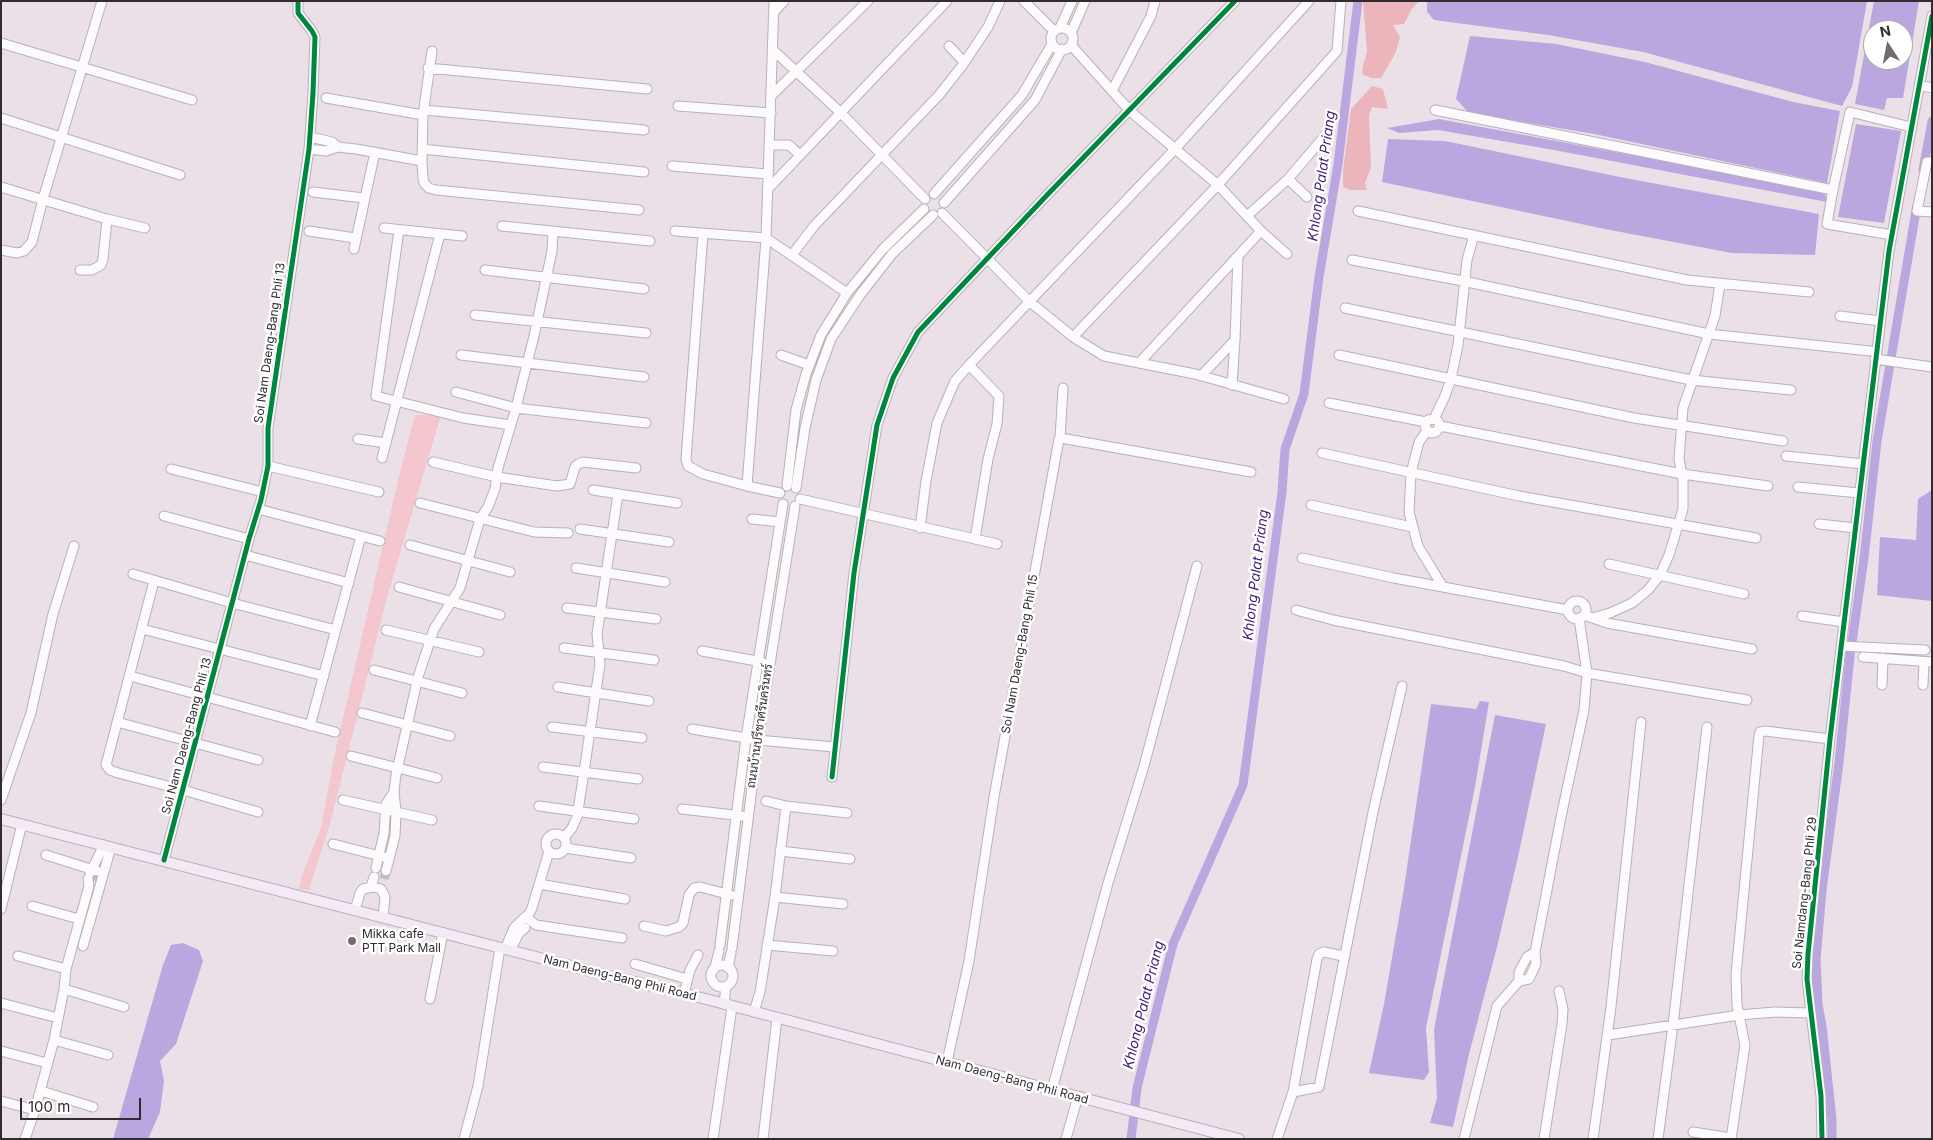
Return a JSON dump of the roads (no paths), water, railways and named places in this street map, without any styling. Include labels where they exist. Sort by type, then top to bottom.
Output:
[{"type":"main road","name":"Nam Daeng-Bang Phli Road","points":[[1,819],[710,1000],[1239,1139]]},
{"type":"street","points":[[1,250],[17,253],[29,247],[32,242],[81,67],[102,1]]},
{"type":"street","name":"Soi Nam Daeng-Bang Phli 13","points":[[164,860],[263,492],[268,466],[268,428],[310,136],[315,37],[298,13],[298,1]]},
{"type":"street","points":[[747,486],[766,238],[774,1]]},
{"type":"street","points":[[774,12],[784,1]]},
{"type":"street","points":[[772,95],[797,73],[868,1]]},
{"type":"street","points":[[768,190],[947,1]]},
{"type":"street","points":[[792,255],[814,226],[938,95],[988,27],[1000,1]]},
{"type":"street","points":[[937,214],[944,203],[1035,100],[1073,38],[1067,29],[1057,30],[1024,1]]},
{"type":"street","points":[[925,199],[934,194],[1022,95],[1052,44],[1051,38],[1072,1]]},
{"type":"street","points":[[1071,33],[1085,1]]},
{"type":"street","points":[[1112,91],[1151,16],[1155,1]]},
{"type":"street","points":[[832,777],[852,592],[863,514],[877,425],[893,378],[918,332],[1049,193],[1235,1]]},
{"type":"street","points":[[920,528],[926,481],[937,423],[955,381],[1175,149],[1309,1]]},
{"type":"street","points":[[1073,338],[1218,185],[1337,51],[1341,1]]},
{"type":"street","name":"Soi Namdang-Bang Phli 29","points":[[1822,1139],[1822,1096],[1810,1013],[1807,979],[1808,954],[1830,739],[1863,464],[1873,355],[1911,127],[1925,86],[1932,16]]},
{"type":"street","points":[[1,43],[192,100]]},
{"type":"street","points":[[1052,44],[1058,49],[1066,47]]},
{"type":"street","points":[[949,46],[964,62]]},
{"type":"street","points":[[1066,47],[1130,111],[1218,185],[1261,231],[1287,254]]},
{"type":"street","points":[[773,50],[840,112],[925,199]]},
{"type":"street","points":[[432,51],[423,112],[422,149],[424,183],[429,188],[639,210]]},
{"type":"street","points":[[428,68],[647,90]]},
{"type":"street","points":[[326,98],[423,112],[644,130]]},
{"type":"street","points":[[678,106],[770,113]]},
{"type":"street","points":[[1435,110],[1833,190]]},
{"type":"street","points":[[1892,235],[1826,224],[1850,112],[1911,127]]},
{"type":"street","points":[[1,118],[180,175]]},
{"type":"street","points":[[1247,216],[1288,179],[1328,131]]},
{"type":"street","points":[[310,136],[332,142],[338,148]]},
{"type":"street","points":[[769,145],[789,145],[800,155]]},
{"type":"street","points":[[308,149],[326,151],[338,148],[375,152],[422,161]]},
{"type":"street","points":[[422,149],[644,172]]},
{"type":"street","points":[[354,248],[375,152]]},
{"type":"street","points":[[1932,162],[1927,162],[1917,211],[1932,212]]},
{"type":"street","points":[[672,166],[767,174]]},
{"type":"street","points":[[1288,179],[1307,197]]},
{"type":"street","points":[[1,187],[107,219],[145,228]]},
{"type":"street","points":[[313,192],[364,198]]},
{"type":"street","points":[[934,194],[941,197],[944,203]]},
{"type":"street","points":[[925,199],[924,209],[928,214],[937,214],[988,258],[1029,301],[1073,338],[1104,356],[1201,376],[1284,399]]},
{"type":"street","name":"ถนนบ้านปรีชาศรีนครินทร์","points":[[792,487],[796,410],[809,364],[821,335],[847,293],[883,250],[924,209]]},
{"type":"street","points":[[1358,211],[1687,280],[1809,292]]},
{"type":"street","name":"ถนนบ้านปรีชาศรีนครินทร์","points":[[792,487],[816,380],[831,339],[860,294],[892,254],[937,214]]},
{"type":"street","points":[[80,270],[92,270],[100,265],[103,259],[107,219]]},
{"type":"street","points":[[502,226],[650,241]]},
{"type":"street","points":[[384,228],[462,236]]},
{"type":"street","points":[[309,230],[355,238]]},
{"type":"street","points":[[399,230],[376,396],[463,418],[511,425]]},
{"type":"street","points":[[381,890],[395,836],[396,812],[394,791],[397,768],[417,682],[434,629],[460,588],[480,519],[488,507],[495,489],[537,321],[552,251],[553,231]]},
{"type":"street","points":[[675,231],[766,238],[847,293]]},
{"type":"street","points":[[1140,362],[1261,231]]},
{"type":"street","points":[[382,458],[440,234]]},
{"type":"street","points":[[703,234],[686,459],[688,466],[703,474],[780,493],[792,487]]},
{"type":"street","points":[[1442,587],[1418,546],[1412,527],[1409,512],[1411,473],[1419,442],[1432,424],[1451,379],[1458,346],[1463,281],[1474,235]]},
{"type":"street","points":[[1232,385],[1238,256]]},
{"type":"street","points":[[1352,260],[1463,281],[1709,334],[1873,355],[1932,367]]},
{"type":"street","points":[[485,270],[644,289]]},
{"type":"street","points":[[1302,558],[1442,587],[1568,610],[1572,617],[1610,613],[1632,603],[1648,590],[1660,575],[1679,526],[1683,510],[1682,474],[1679,459],[1682,408],[1715,316],[1720,284]]},
{"type":"street","points":[[1345,308],[1691,380],[1791,390]]},
{"type":"street","points":[[475,315],[646,333]]},
{"type":"street","points":[[1840,316],[1880,321]]},
{"type":"street","points":[[1201,376],[1235,340]]},
{"type":"street","points":[[461,355],[644,378]]},
{"type":"street","points":[[1339,355],[1681,426],[1783,441]]},
{"type":"street","points":[[781,356],[809,364]]},
{"type":"street","points":[[969,365],[999,396],[997,424],[988,459],[975,539]]},
{"type":"street","name":"Soi Nam Daeng-Bang Phli 15","points":[[946,1062],[969,961],[994,797],[1060,438],[1063,388]]},
{"type":"street","points":[[456,392],[516,408],[646,423]]},
{"type":"street","points":[[1330,403],[1682,474],[1768,486]]},
{"type":"street","points":[[1060,438],[1252,472]]},
{"type":"street","points":[[358,439],[386,443]]},
{"type":"street","points":[[1322,453],[1519,496],[1616,512],[1679,526],[1756,538]]},
{"type":"street","points":[[1786,456],[1863,464]]},
{"type":"street","points":[[434,462],[497,477],[557,486],[570,484],[575,467],[583,462],[636,468]]},
{"type":"street","points":[[268,466],[379,492]]},
{"type":"street","points":[[170,469],[263,492]]},
{"type":"street","name":"ถนนบ้านปรีชาศรีนครินทร์","points":[[728,968],[732,950],[737,896],[769,663],[800,494],[792,487]]},
{"type":"street","points":[[1798,487],[1859,493]]},
{"type":"street","points":[[593,490],[678,504]]},
{"type":"street","name":"ถนนบ้านปรีชาศรีนครินทร์","points":[[715,968],[720,948],[725,894],[746,738],[783,504],[780,500],[780,493]]},
{"type":"street","points":[[549,851],[558,854],[574,824],[578,811],[600,664],[600,653],[596,640],[618,494]]},
{"type":"street","points":[[420,503],[540,534],[568,533]]},
{"type":"street","points":[[783,504],[788,507],[797,503],[863,514],[997,544]]},
{"type":"street","points":[[1311,505],[1412,527]]},
{"type":"street","points":[[258,509],[380,541]]},
{"type":"street","points":[[164,516],[249,539]]},
{"type":"street","points":[[752,519],[780,522]]},
{"type":"street","points":[[1819,524],[1855,528]]},
{"type":"street","points":[[580,529],[669,542]]},
{"type":"street","points":[[310,726],[362,536]]},
{"type":"street","points":[[410,545],[468,559],[510,572]]},
{"type":"street","points":[[1,800],[31,713],[53,614],[74,546]]},
{"type":"street","points":[[245,555],[349,583]]},
{"type":"street","points":[[1609,564],[1744,594]]},
{"type":"street","points":[[1052,1090],[1108,883],[1144,766],[1197,566]]},
{"type":"street","points":[[576,568],[665,582]]},
{"type":"street","points":[[133,574],[232,603],[336,630]]},
{"type":"street","points":[[154,581],[130,676],[106,759],[106,765],[110,770],[258,812]]},
{"type":"street","points":[[399,587],[500,615]]},
{"type":"street","points":[[1464,1139],[1497,1006],[1519,981],[1520,972],[1527,957],[1534,952],[1584,710],[1587,673],[1586,610],[1585,606],[1580,602],[1572,602],[1568,610]]},
{"type":"street","points":[[567,608],[656,619]]},
{"type":"street","points":[[1296,610],[1333,620],[1564,666],[1587,673],[1747,700]]},
{"type":"street","points":[[1802,616],[1844,622]]},
{"type":"street","points":[[1585,617],[1607,624],[1752,649]]},
{"type":"street","points":[[142,629],[324,676]]},
{"type":"street","points":[[386,630],[479,652]]},
{"type":"street","points":[[1841,646],[1924,650]]},
{"type":"street","points":[[564,648],[654,660]]},
{"type":"street","points":[[702,651],[769,663]]},
{"type":"street","points":[[1863,657],[1928,662],[1923,685]]},
{"type":"street","points":[[1882,685],[1883,658]]},
{"type":"street","points":[[374,670],[462,693]]},
{"type":"street","points":[[130,676],[335,732]]},
{"type":"street","points":[[1293,1092],[1319,1087],[1343,956],[1402,686]]},
{"type":"street","points":[[558,687],[649,701]]},
{"type":"street","points":[[362,713],[450,736]]},
{"type":"street","points":[[117,722],[258,760]]},
{"type":"street","points":[[1594,1139],[1608,1035],[1641,722]]},
{"type":"street","points":[[552,727],[642,738]]},
{"type":"street","points":[[1658,1139],[1673,1024],[1706,727]]},
{"type":"street","points":[[692,729],[758,740],[834,747]]},
{"type":"street","points":[[1692,1132],[1731,1138],[1745,1044],[1737,1005],[1736,974],[1760,732],[1830,739]]},
{"type":"street","points":[[350,756],[437,778]]},
{"type":"street","points":[[543,766],[638,779]]},
{"type":"street","points":[[371,887],[384,833],[386,804],[394,791]]},
{"type":"street","points":[[343,800],[432,820]]},
{"type":"street","points":[[766,801],[786,806],[848,813]]},
{"type":"street","points":[[539,806],[634,819]]},
{"type":"street","points":[[754,1012],[760,992],[775,897],[786,806]]},
{"type":"street","points":[[682,809],[748,817]]},
{"type":"street","points":[[1,909],[22,824]]},
{"type":"street","points":[[464,1139],[478,1086],[505,949],[514,928],[526,923],[534,915],[532,908],[549,851],[546,842],[551,834],[561,835],[565,843]]},
{"type":"street","points":[[565,843],[631,858]]},
{"type":"street","points":[[334,844],[390,859]]},
{"type":"street","points":[[25,1139],[41,1091],[54,1040],[66,969],[79,919],[93,874],[107,846]]},
{"type":"street","points":[[83,946],[107,846]]},
{"type":"street","points":[[780,851],[850,859]]},
{"type":"street","points":[[46,855],[93,874]]},
{"type":"street","points":[[539,884],[625,899]]},
{"type":"street","points":[[356,910],[360,893],[363,889],[371,887],[384,893],[386,903],[383,917]]},
{"type":"street","points":[[644,926],[666,931],[679,927],[683,923],[690,891],[694,888],[700,887],[737,896]]},
{"type":"street","points":[[775,897],[843,904]]},
{"type":"street","points":[[32,906],[79,919]]},
{"type":"street","points":[[526,923],[622,938]]},
{"type":"street","points":[[430,999],[444,933]]},
{"type":"street","points":[[766,945],[833,951]]},
{"type":"street","points":[[1277,1139],[1293,1092],[1317,959],[1319,954],[1324,952],[1343,956]]},
{"type":"street","points":[[684,994],[687,979],[698,955]]},
{"type":"street","points":[[18,956],[66,969]]},
{"type":"street","points":[[635,964],[687,979]]},
{"type":"street","points":[[710,1000],[713,983],[711,973],[715,968],[722,965],[731,971],[732,978],[726,986],[728,1005],[713,1139]]},
{"type":"street","points":[[713,983],[721,987],[726,986]]},
{"type":"street","points":[[64,989],[124,1007]]},
{"type":"street","points":[[1544,1139],[1562,1024],[1563,1009],[1559,991]]},
{"type":"street","points":[[1,1003],[58,1018]]},
{"type":"street","points":[[1608,1035],[1739,1015],[1775,1012],[1810,1013]]},
{"type":"street","points":[[763,1139],[777,1018]]},
{"type":"street","points":[[54,1040],[108,1055]]},
{"type":"street","points":[[1,1051],[47,1063]]},
{"type":"street","points":[[41,1091],[93,1107]]},
{"type":"street","points":[[1066,1139],[1078,1096]]},
{"type":"street","points":[[1,1101],[35,1110]]},
{"type":"waterway","name":"Khlong Palat Priang","points":[[1131,1139],[1137,1088],[1173,944],[1243,785],[1282,492],[1285,449],[1304,394],[1319,277],[1338,164],[1358,1]]},
{"type":"waterway","points":[[1923,170],[1932,121]]},
{"type":"waterway","points":[[1832,1139],[1832,1119],[1818,1004],[1816,959],[1822,890],[1877,441],[1917,205]]},
{"type":"tunnel","points":[[384,879],[386,871]]},
{"type":"tunnel","points":[[95,881],[97,874]]},
{"type":"place","name":"Mikka cafe PTT Park Mall","points":[[352,941]]}]
